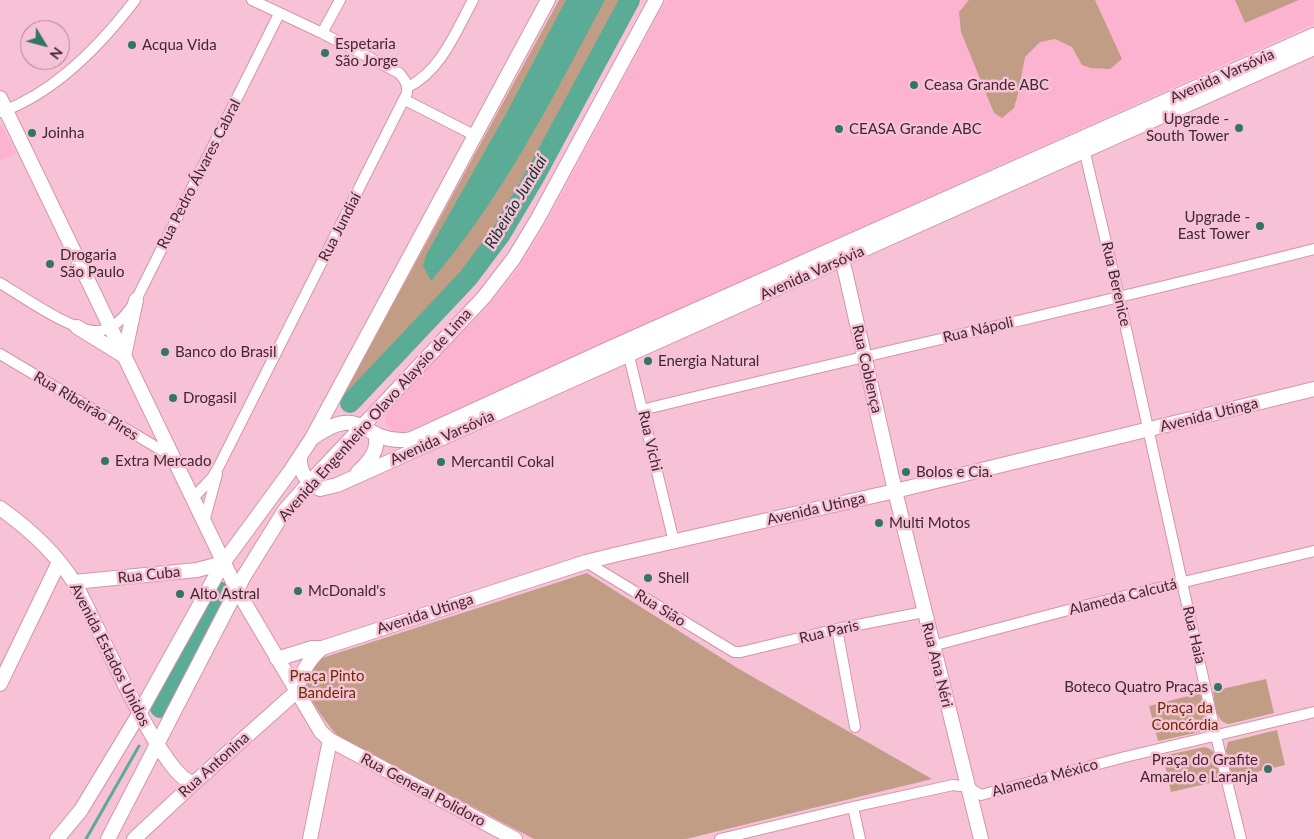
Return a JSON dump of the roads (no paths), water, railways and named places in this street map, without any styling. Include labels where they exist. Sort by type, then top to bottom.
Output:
[{"type":"main road","name":"Avenida Engenheiro Olavo Alaysio de Lima","points":[[57,839],[81,810],[139,714],[223,563],[312,438],[548,0]]},
{"type":"main road","name":"Avenida Engenheiro Olavo Alaysio de Lima","points":[[108,839],[237,590],[276,524],[309,483],[484,297],[514,258],[537,220],[656,0]]},
{"type":"main road","name":"Avenida Varsóvia","points":[[362,426],[375,434],[393,440],[411,439],[839,254],[1082,145],[1314,35]]},
{"type":"main road","name":"Avenida Varsóvia","points":[[1082,145],[1314,48]]},
{"type":"main road","points":[[2,107],[223,563],[320,732],[330,740],[310,839]]},
{"type":"main road","name":"Rua Coblença","points":[[839,254],[895,492]]},
{"type":"main road","points":[[124,356],[136,300]]},
{"type":"main road","points":[[77,327],[124,356]]},
{"type":"main road","name":"Avenida Varsóvia","points":[[309,483],[320,489],[328,488],[352,478],[627,347]]},
{"type":"main road","name":"Avenida Utinga","points":[[277,659],[312,648],[322,648],[586,562],[895,492],[1314,389]]},
{"type":"main road","points":[[312,438],[328,428],[342,423],[362,426]]},
{"type":"main road","points":[[352,478],[373,454],[376,446],[375,434]]},
{"type":"main road","points":[[300,457],[301,467],[309,483]]},
{"type":"main road","name":"Rua Ana Néri","points":[[895,492],[981,839]]},
{"type":"main road","name":"Avenida Estados Unidos","points":[[0,508],[34,536],[59,562],[74,582],[94,619],[126,691],[139,714],[183,779],[194,783]]},
{"type":"main road","points":[[0,684],[59,562]]},
{"type":"main road","name":"Rua Cuba","points":[[74,582],[197,570],[223,563]]},
{"type":"main road","points":[[296,692],[307,666],[315,654],[322,648]]},
{"type":"main road","name":"Rua Antonina","points":[[139,837],[194,783],[296,692]]},
{"type":"main road","name":"Rua General Polidoro","points":[[330,740],[515,839]]},
{"type":"street","points":[[2,107],[32,96],[68,73],[96,47],[135,0]]},
{"type":"street","points":[[252,0],[322,33],[399,74],[405,80],[408,87],[422,79],[437,63],[447,49],[472,0]]},
{"type":"street","points":[[322,33],[340,0]]},
{"type":"street","name":"Rua Pedro Álvares Cabral","points":[[110,327],[124,316],[136,300],[280,14]]},
{"type":"street","name":"Rua Jundiaí","points":[[192,499],[212,478],[219,466],[405,100],[408,87]]},
{"type":"street","points":[[405,100],[476,136]]},
{"type":"street","name":"Rua Berenice","points":[[1082,145],[1119,298],[1148,431]]},
{"type":"street","name":"Rua Nápoli","points":[[642,410],[864,356],[1119,298],[1314,249]]},
{"type":"street","points":[[0,284],[77,327],[99,331],[110,327]]},
{"type":"street","name":"Rua Vichi","points":[[627,347],[674,542]]},
{"type":"street","name":"Rua Ribeirão Pires","points":[[0,354],[172,457]]},
{"type":"street","name":"Rua Haia","points":[[1148,431],[1241,839]]},
{"type":"street","name":"Rua Jundiaí","points":[[204,522],[219,466]]},
{"type":"street","name":"Alameda Calcutá","points":[[932,646],[1087,605],[1314,551]]},
{"type":"street","name":"Rua Sião","points":[[586,562],[734,652]]},
{"type":"street","name":"Rua Paris","points":[[734,652],[924,612]]},
{"type":"street","points":[[837,629],[855,727]]},
{"type":"street","name":"Alameda México","points":[[720,839],[953,785],[968,787],[981,795],[1125,757],[1314,712]]},
{"type":"street","points":[[853,807],[860,839]]},
{"type":"waterway","name":"Ribeirão Jundiaí","points":[[350,403],[468,278],[501,234],[534,178],[630,0]]},
{"type":"waterway","name":"Ribeirão Jundiaí","points":[[160,708],[221,592]]},
{"type":"waterway","name":"Ribeirão Jundiaí","points":[[86,839],[139,746]]},
{"type":"place","name":"Acqua Vida","points":[[132,45]]},
{"type":"place","name":"Espetaria São Jorge","points":[[325,53]]},
{"type":"place","name":"Ceasa Grande ABC","points":[[914,85]]},
{"type":"place","name":"Upgrade - South Tower","points":[[1239,128]]},
{"type":"place","name":"CEASA Grande ABC","points":[[839,129]]},
{"type":"place","name":"Joinha","points":[[32,133]]},
{"type":"place","name":"Upgrade - East Tower","points":[[1260,226]]},
{"type":"place","name":"Drogaria São Paulo","points":[[50,264]]},
{"type":"place","name":"Banco do Brasil","points":[[165,352]]},
{"type":"place","name":"Energia Natural","points":[[648,361]]},
{"type":"place","name":"Drogasil","points":[[173,398]]},
{"type":"place","name":"Extra Mercado","points":[[105,461]]},
{"type":"place","name":"Mercantil Cokal","points":[[441,462]]},
{"type":"place","name":"Bolos e Cia.","points":[[906,472]]},
{"type":"place","name":"Multi Motos","points":[[879,523]]},
{"type":"place","name":"Shell","points":[[648,578]]},
{"type":"place","name":"McDonald's","points":[[298,591]]},
{"type":"place","name":"Alto Astral","points":[[180,594]]},
{"type":"place","name":"Boteco Quatro Praças","points":[[1218,687]]},
{"type":"place","name":"Praça do Grafite Amarelo e Laranja","points":[[1268,769]]},
{"type":"park label","name":"Praça Pinto Bandeira","points":[[327,684]]},
{"type":"park label","name":"Praça da Concórdia","points":[[1185,716]]}]
